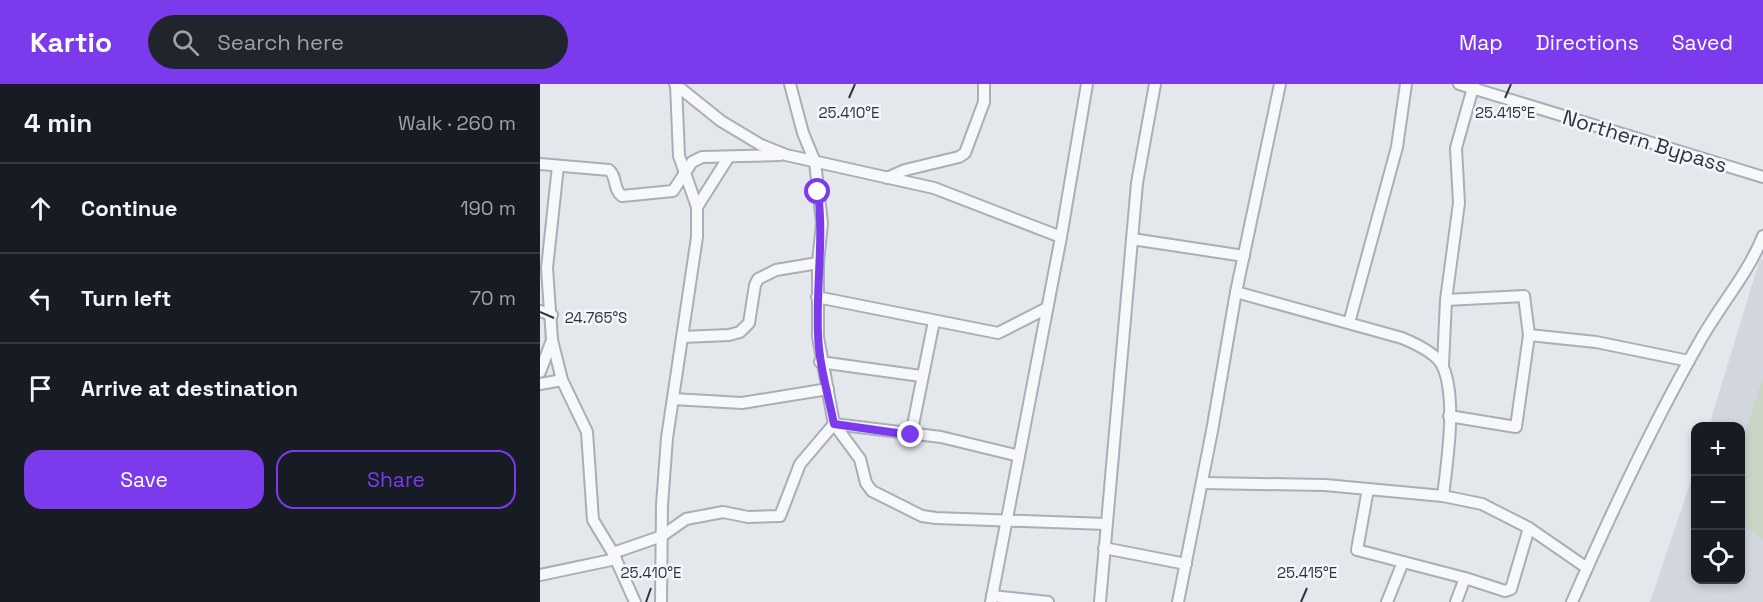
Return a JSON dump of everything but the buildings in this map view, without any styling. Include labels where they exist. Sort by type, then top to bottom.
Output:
[{"type":"street","points":[[675,84],[721,121],[761,145],[786,155],[934,188],[1061,237]]},
{"type":"street","points":[[661,602],[665,460],[697,237],[697,207],[679,156],[675,84]]},
{"type":"street","points":[[790,84],[803,133],[815,162],[822,223],[817,297],[820,362],[828,389],[834,424],[860,459],[866,483],[872,491],[885,499],[922,516],[949,520],[1106,524]]},
{"type":"street","points":[[887,178],[905,170],[959,157],[965,153],[984,102],[984,84]]},
{"type":"street","points":[[1048,602],[992,599],[1088,84]]},
{"type":"street","points":[[1100,602],[1137,183],[1155,84]]},
{"type":"street","points":[[1178,602],[1236,292],[1280,84]]},
{"type":"street","points":[[1349,323],[1397,147],[1406,84]]},
{"type":"street","name":"Northern Bypass","points":[[1459,84],[1473,86],[1763,177]]},
{"type":"street","points":[[1443,496],[1450,443],[1447,385],[1443,365],[1446,300],[1459,212],[1456,148],[1473,86]]},
{"type":"street","points":[[540,164],[609,170],[612,172],[618,193],[622,196],[669,193],[692,162],[702,158],[786,155]]},
{"type":"street","points":[[697,207],[729,158]]},
{"type":"street","points":[[558,166],[544,268],[552,315],[552,340],[556,363],[587,432],[594,520],[635,602]]},
{"type":"street","points":[[1572,602],[1641,453],[1689,361],[1753,260],[1763,236]]},
{"type":"street","points":[[1132,240],[1244,256]]},
{"type":"street","points":[[682,337],[729,335],[740,332],[749,323],[758,279],[776,270],[818,263]]},
{"type":"street","points":[[1236,292],[1402,338],[1418,345],[1443,365]]},
{"type":"street","points":[[1446,300],[1524,296],[1529,334],[1514,428],[1449,416]]},
{"type":"street","points":[[817,297],[998,333],[1047,308]]},
{"type":"street","points":[[540,311],[552,315]]},
{"type":"street","points":[[911,435],[921,376],[934,321]]},
{"type":"street","points":[[1529,334],[1596,342],[1689,361]]},
{"type":"street","points":[[540,372],[543,349],[552,340]]},
{"type":"street","points":[[543,349],[556,363]]},
{"type":"street","points":[[820,362],[921,376]]},
{"type":"street","points":[[540,384],[562,380]]},
{"type":"street","points":[[673,399],[742,404],[828,389]]},
{"type":"street","points":[[834,424],[941,437],[1019,456]]},
{"type":"street","points":[[540,575],[614,556],[662,536],[686,519],[723,512],[748,518],[780,516],[800,464],[834,424]]},
{"type":"street","points":[[1202,483],[1325,485],[1443,496],[1482,504],[1529,528],[1587,568]]},
{"type":"street","points":[[1368,489],[1358,550],[1508,591],[1529,528]]},
{"type":"street","points":[[1104,548],[1186,564]]},
{"type":"street","points":[[1387,602],[1403,562]]},
{"type":"street","points":[[1456,602],[1465,578]]},
{"type":"shaded area","points":[[1760,259],[1763,260],[1763,602],[1650,602],[1691,481],[1691,584],[1745,584],[1745,422],[1710,422]]},
{"type":"green space","points":[[1763,377],[1763,540],[1752,531],[1745,520],[1745,433]]},
{"type":"route","points":[[818,192],[822,223],[818,263],[818,337],[820,362],[828,389],[834,424],[911,435]]}]
